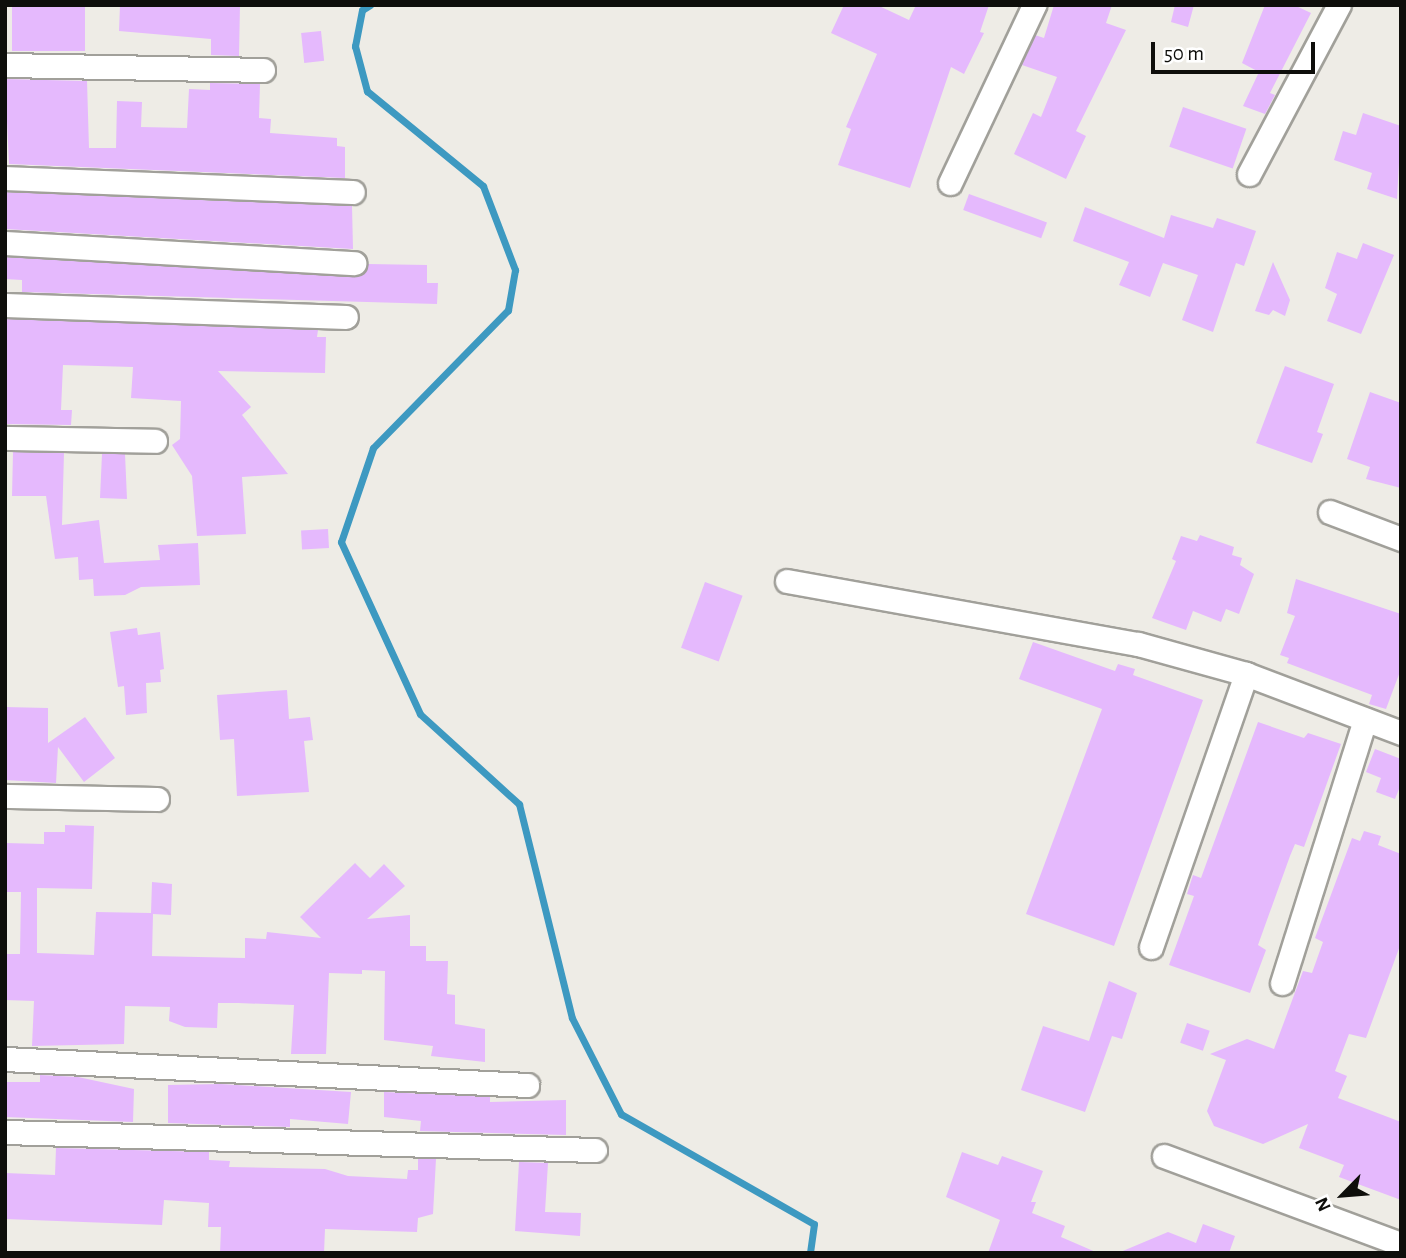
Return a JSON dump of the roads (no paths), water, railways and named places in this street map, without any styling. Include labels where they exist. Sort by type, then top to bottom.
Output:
[{"type":"street","points":[[950,183],[1034,5]]},
{"type":"street","points":[[1248,174],[1339,5]]},
{"type":"street","points":[[5,65],[263,70]]},
{"type":"street","points":[[5,178],[353,192]]},
{"type":"street","points":[[5,243],[354,263]]},
{"type":"street","points":[[5,305],[346,317]]},
{"type":"street","points":[[5,438],[155,441]]},
{"type":"street","points":[[1330,512],[1401,539]]},
{"type":"street","points":[[787,581],[1068,628],[1246,674],[1401,733]]},
{"type":"street","points":[[1151,947],[1246,674]]},
{"type":"street","points":[[1282,983],[1365,720]]},
{"type":"street","points":[[5,796],[157,799]]},
{"type":"street","points":[[5,1059],[527,1085]]},
{"type":"street","points":[[5,1132],[595,1150]]},
{"type":"street","points":[[1164,1156],[1401,1244]]},
{"type":"waterway","points":[[370,5],[362,10],[355,46],[367,91],[483,186],[515,270],[508,310],[373,448],[341,542],[420,714],[519,804],[572,1018],[621,1114],[814,1224],[810,1253]]}]
